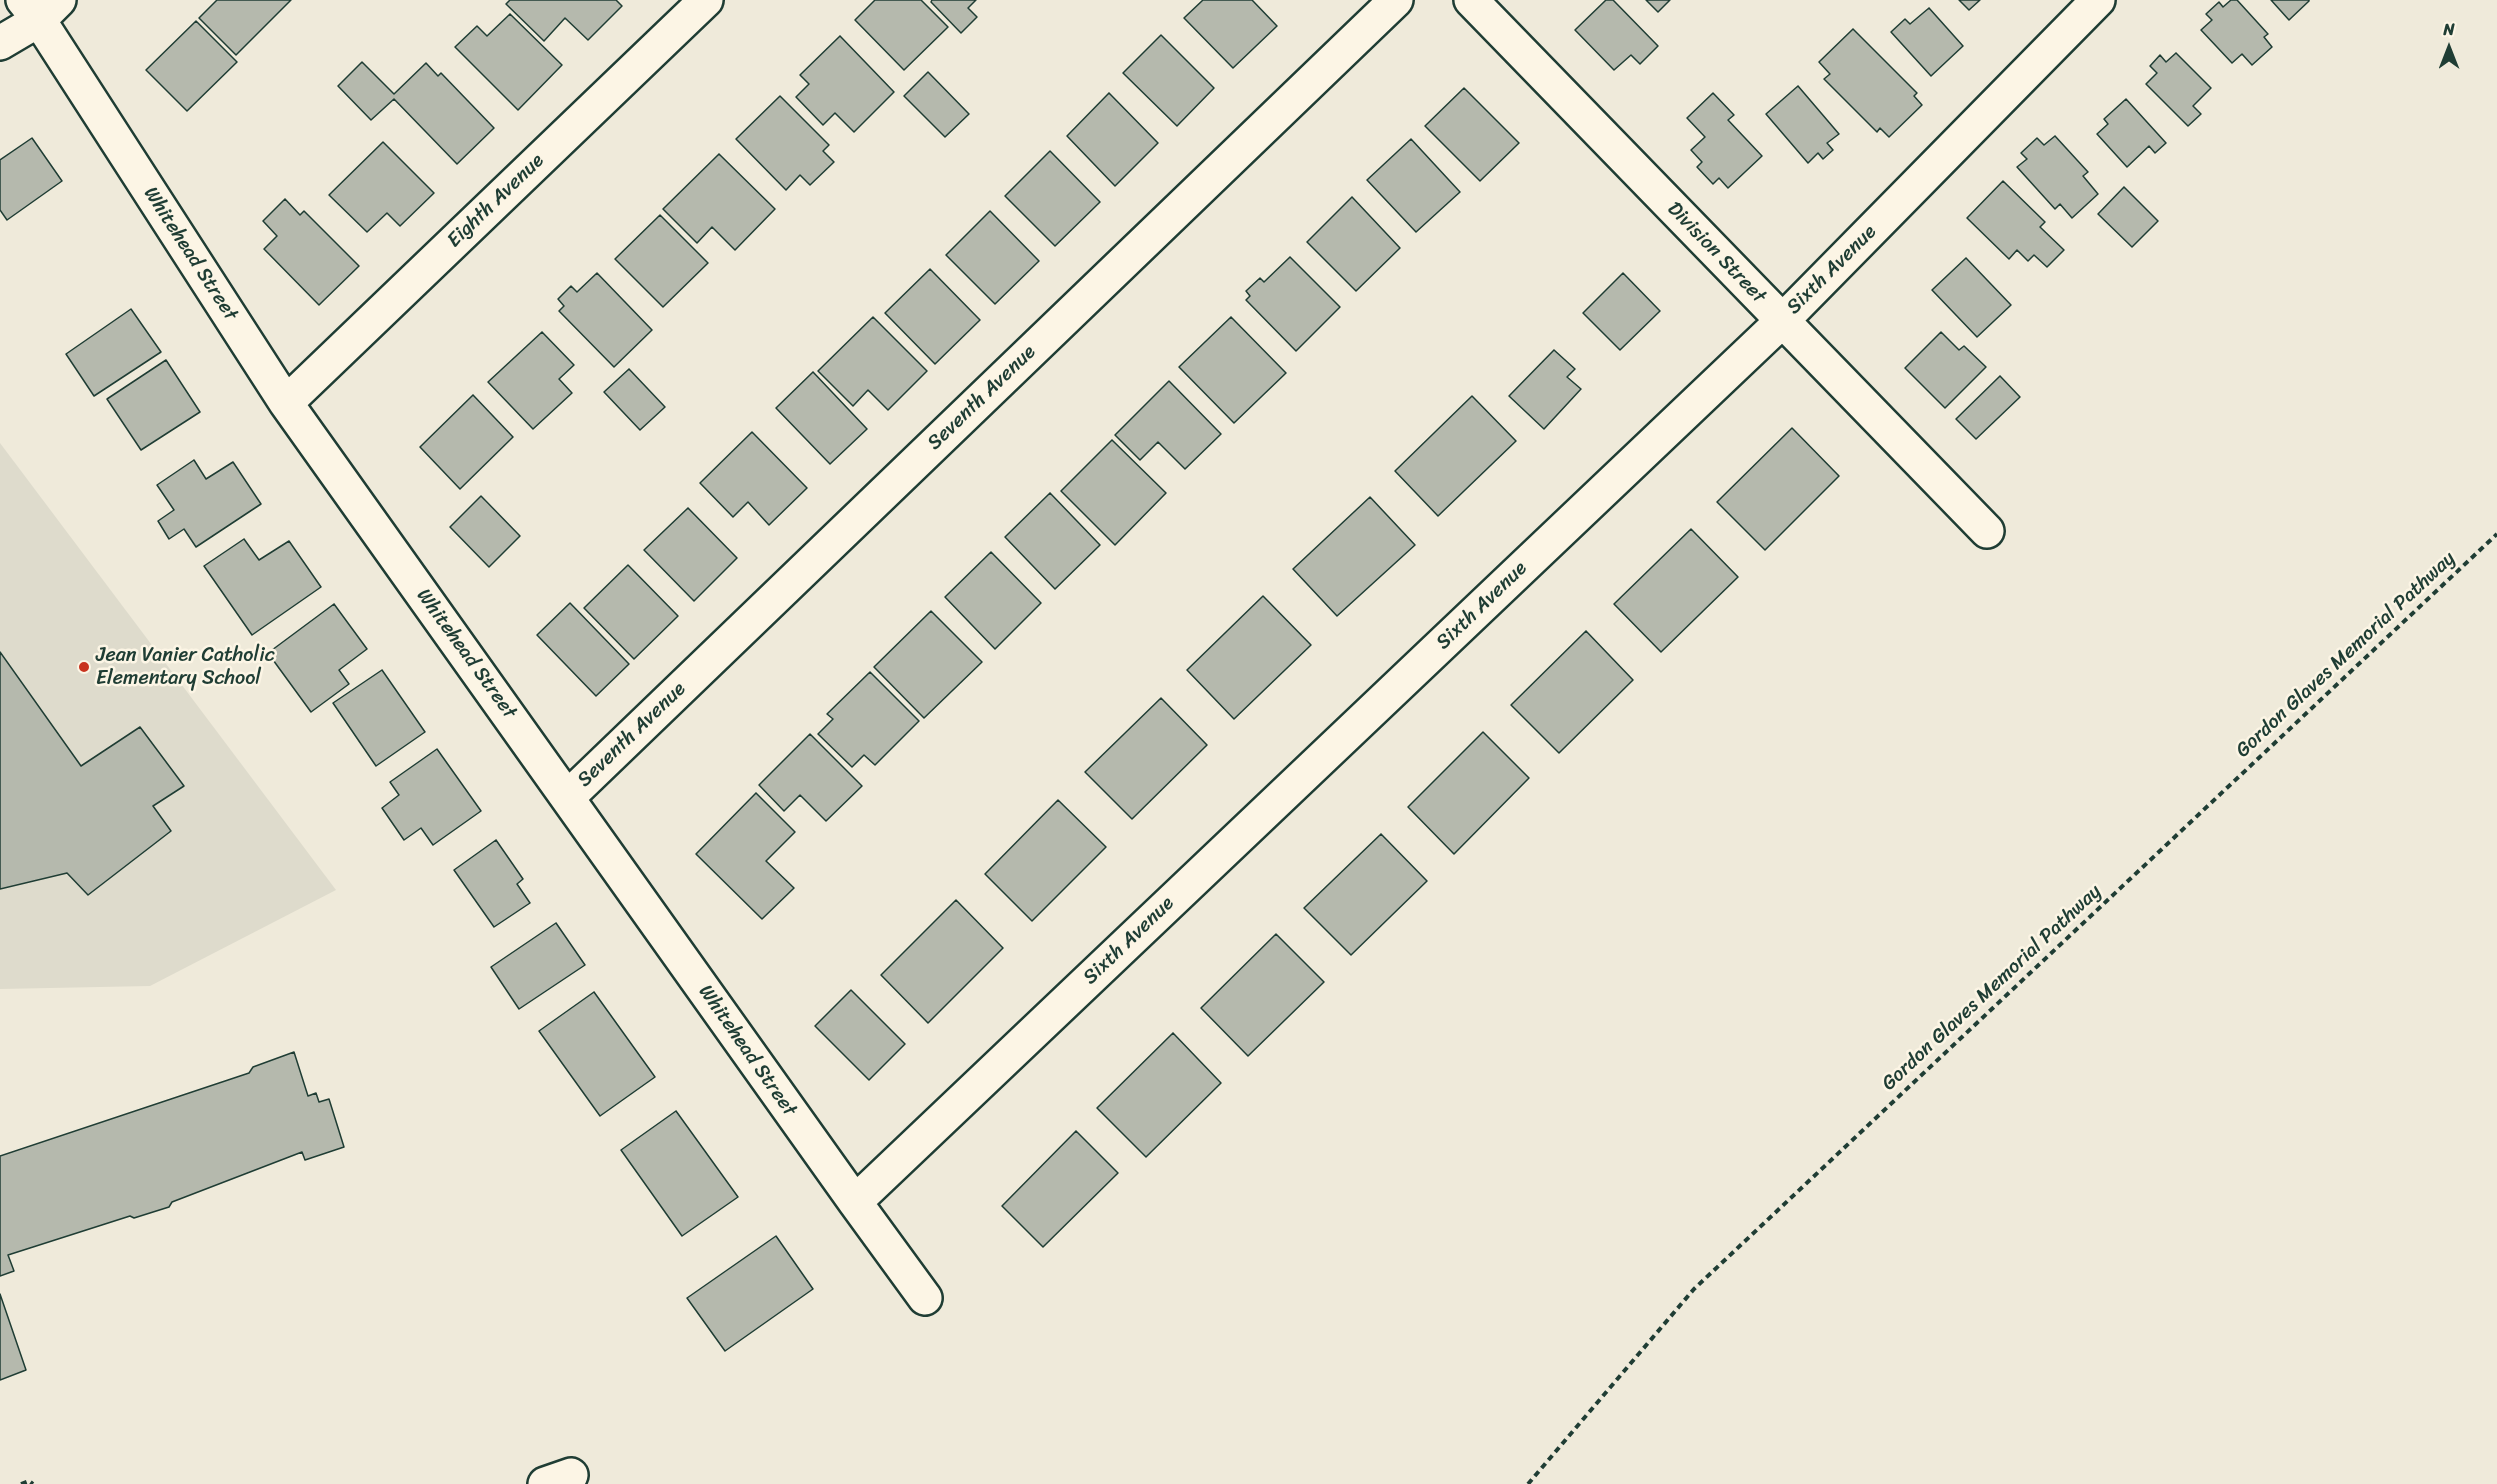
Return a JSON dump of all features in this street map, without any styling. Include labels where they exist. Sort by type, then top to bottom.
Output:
[{"type":"street","name":"Eighth Avenue","points":[[286,403],[706,0]]},
{"type":"street","name":"Seventh Avenue","points":[[568,797],[1396,0]]},
{"type":"street","name":"Division Street","points":[[1472,0],[1988,531]]},
{"type":"street","name":"Sixth Avenue","points":[[855,1202],[1782,321],[2098,0]]},
{"type":"street","name":"Whitehead Street","points":[[40,7],[286,403],[925,1298]]},
{"type":"street","points":[[0,43],[40,7]]},
{"type":"path","name":"Gordon Glaves Memorial Pathway","points":[[1528,1484],[1694,1289],[2497,534]]},
{"type":"path","points":[[21,1484],[29,1481],[33,1484]]},
{"type":"shaded area","name":"Jean Vanier Catholic Elementary School","points":[[0,443],[336,890],[150,986],[0,989]]},
{"type":"building","points":[[217,0],[291,0],[236,55],[199,18]]},
{"type":"building","points":[[510,0],[616,0],[622,6],[588,40],[565,18],[544,41],[506,4]]},
{"type":"building","points":[[875,0],[921,0],[948,27],[904,70],[855,20]]},
{"type":"building","points":[[932,0],[976,0],[968,8],[977,17],[961,33],[931,2]]},
{"type":"building","points":[[1203,0],[1252,0],[1277,26],[1233,68],[1184,18]]},
{"type":"building","points":[[1606,0],[1613,0],[1658,46],[1640,64],[1631,55],[1614,70],[1575,30]]},
{"type":"building","points":[[1646,0],[1670,0],[1658,12]]},
{"type":"building","points":[[1959,0],[1980,0],[1969,10]]},
{"type":"building","points":[[2231,0],[2237,0],[2268,34],[2264,37],[2272,47],[2252,65],[2242,54],[2232,63],[2201,30],[2212,20],[2206,14],[2219,2],[2223,7]]},
{"type":"building","points":[[2271,0],[2309,0],[2309,1],[2289,20]]},
{"type":"building","points":[[1929,8],[1963,46],[1931,76],[1891,32],[1905,19],[1910,24]]},
{"type":"building","points":[[510,14],[562,65],[518,110],[455,47],[477,26],[487,36]]},
{"type":"building","points":[[196,21],[237,62],[187,111],[146,70]]},
{"type":"building","points":[[1853,29],[1917,93],[1914,96],[1922,105],[1889,137],[1880,128],[1877,132],[1824,79],[1830,74],[1819,62]]},
{"type":"building","points":[[1161,35],[1214,88],[1177,126],[1123,73]]},
{"type":"building","points":[[840,36],[894,92],[854,132],[835,113],[823,125],[796,97],[809,84],[800,75]]},
{"type":"building","points":[[2176,53],[2211,88],[2193,106],[2201,114],[2188,126],[2146,84],[2157,73],[2150,66],[2160,55],[2166,62]]},
{"type":"building","points":[[362,62],[394,94],[426,63],[438,76],[441,73],[494,128],[457,164],[394,99],[371,120],[338,86]]},
{"type":"building","points":[[928,72],[969,114],[945,137],[904,96]]},
{"type":"building","points":[[1798,86],[1839,134],[1827,143],[1833,150],[1823,159],[1818,153],[1808,163],[1766,114]]},
{"type":"building","points":[[1464,88],[1519,143],[1480,181],[1425,126]]},
{"type":"building","points":[[1109,93],[1158,143],[1115,186],[1067,136]]},
{"type":"building","points":[[1713,93],[1734,115],[1728,120],[1762,156],[1728,188],[1719,178],[1713,184],[1697,167],[1702,162],[1691,150],[1705,137],[1687,118]]},
{"type":"building","points":[[780,96],[829,145],[823,151],[834,162],[810,185],[800,175],[786,190],[736,139]]},
{"type":"building","points":[[2126,99],[2166,143],[2155,153],[2149,146],[2127,167],[2097,134],[2108,124],[2104,119]]},
{"type":"building","points":[[2055,136],[2088,172],[2083,176],[2098,194],[2072,218],[2060,204],[2055,209],[2017,167],[2027,159],[2021,153],[2037,138],[2044,145]]},
{"type":"building","points":[[32,138],[62,181],[7,220],[0,210],[0,160]]},
{"type":"building","points":[[1411,139],[1460,192],[1416,232],[1367,180]]},
{"type":"building","points":[[383,142],[434,193],[400,226],[387,213],[367,232],[329,195]]},
{"type":"building","points":[[1050,151],[1100,202],[1055,246],[1005,196]]},
{"type":"building","points":[[719,154],[775,209],[735,250],[712,227],[697,243],[663,209]]},
{"type":"building","points":[[2003,181],[2045,222],[2040,227],[2064,250],[2047,267],[2034,255],[2028,261],[2017,250],[2009,259],[1967,218]]},
{"type":"building","points":[[2124,187],[2158,221],[2132,247],[2098,214]]},
{"type":"building","points":[[1352,197],[1400,248],[1356,291],[1307,242]]},
{"type":"building","points":[[285,199],[300,215],[304,211],[359,266],[319,305],[264,249],[277,236],[263,221]]},
{"type":"building","points":[[990,211],[1039,261],[995,304],[946,255]]},
{"type":"building","points":[[660,215],[708,263],[663,307],[615,259]]},
{"type":"building","points":[[1290,257],[1340,307],[1296,351],[1246,300],[1250,296],[1246,291],[1260,278],[1264,282]]},
{"type":"building","points":[[1966,258],[2011,305],[1977,337],[1932,290]]},
{"type":"building","points":[[930,269],[980,320],[935,364],[885,313]]},
{"type":"building","points":[[597,273],[652,330],[614,367],[559,311],[564,306],[558,299],[571,286],[577,292]]},
{"type":"building","points":[[1623,273],[1660,311],[1620,350],[1583,313]]},
{"type":"building","points":[[131,309],[161,352],[94,396],[66,354]]},
{"type":"building","points":[[873,317],[927,371],[888,410],[868,390],[853,406],[818,371]]},
{"type":"building","points":[[1231,317],[1286,373],[1234,423],[1179,367]]},
{"type":"building","points":[[542,332],[574,365],[559,379],[572,393],[533,429],[488,382]]},
{"type":"building","points":[[1941,332],[1959,350],[1964,346],[1986,367],[1945,408],[1905,368]]},
{"type":"building","points":[[1554,350],[1575,369],[1567,377],[1581,389],[1544,429],[1509,396]]},
{"type":"building","points":[[166,360],[200,412],[141,450],[107,399]]},
{"type":"building","points":[[629,369],[665,407],[640,430],[604,392]]},
{"type":"building","points":[[813,372],[867,429],[830,464],[776,408]]},
{"type":"building","points":[[2000,376],[2020,397],[1976,439],[1956,419]]},
{"type":"building","points":[[1169,381],[1221,434],[1185,469],[1158,442],[1140,460],[1115,435]]},
{"type":"building","points":[[473,395],[513,437],[460,489],[420,447]]},
{"type":"building","points":[[1472,396],[1516,441],[1438,516],[1395,471]]},
{"type":"building","points":[[1792,428],[1839,476],[1765,550],[1717,502]]},
{"type":"building","points":[[752,432],[807,488],[769,525],[748,502],[733,517],[700,483]]},
{"type":"building","points":[[1112,440],[1166,493],[1115,545],[1061,491]]},
{"type":"building","points":[[194,460],[206,479],[233,462],[261,504],[196,547],[184,529],[169,539],[158,521],[174,510],[157,485]]},
{"type":"building","points":[[1050,493],[1100,545],[1055,589],[1005,537]]},
{"type":"building","points":[[481,496],[520,536],[489,567],[450,527]]},
{"type":"building","points":[[1370,497],[1415,545],[1337,616],[1293,569]]},
{"type":"building","points":[[688,508],[737,558],[694,601],[644,550]]},
{"type":"building","points":[[1691,529],[1738,577],[1661,652],[1614,604]]},
{"type":"building","points":[[244,539],[259,560],[289,541],[321,587],[252,635],[204,566]]},
{"type":"building","points":[[991,552],[1041,603],[995,649],[945,597]]},
{"type":"building","points":[[628,565],[678,616],[634,659],[584,608]]},
{"type":"building","points":[[1263,596],[1311,645],[1234,719],[1187,670]]},
{"type":"building","points":[[570,603],[629,664],[596,696],[537,635]]},
{"type":"building","points":[[334,604],[367,649],[339,670],[349,684],[311,712],[268,653]]},
{"type":"building","points":[[931,611],[982,662],[924,718],[874,667]]},
{"type":"building","points":[[1586,631],[1633,680],[1559,753],[1511,705]]},
{"type":"building","points":[[0,652],[81,766],[140,727],[184,786],[153,806],[171,831],[88,895],[67,873],[0,889]]},
{"type":"building","points":[[382,670],[425,732],[376,766],[333,703]]},
{"type":"building","points":[[870,672],[919,721],[875,765],[864,755],[852,767],[818,734],[833,719],[827,714]]},
{"type":"building","points":[[1161,698],[1207,745],[1132,819],[1085,772]]},
{"type":"building","points":[[1483,732],[1529,778],[1454,854],[1408,807]]},
{"type":"building","points":[[810,734],[862,786],[826,821],[800,795],[784,811],[759,785]]},
{"type":"building","points":[[437,749],[481,811],[433,845],[421,828],[404,840],[382,808],[399,795],[390,782]]},
{"type":"building","points":[[756,793],[795,832],[766,861],[794,888],[762,919],[696,854]]},
{"type":"building","points":[[1058,800],[1106,847],[1032,921],[985,874]]},
{"type":"building","points":[[1381,834],[1427,881],[1351,955],[1304,908]]},
{"type":"building","points":[[496,840],[523,879],[517,884],[530,903],[494,927],[454,870]]},
{"type":"building","points":[[956,900],[1003,948],[928,1023],[881,975]]},
{"type":"building","points":[[556,923],[585,965],[519,1009],[491,967]]},
{"type":"building","points":[[1276,934],[1324,982],[1248,1056],[1201,1008]]},
{"type":"building","points":[[851,990],[905,1044],[869,1080],[815,1026]]},
{"type":"building","points":[[594,992],[655,1077],[600,1116],[539,1031]]},
{"type":"building","points":[[1173,1033],[1221,1083],[1146,1157],[1097,1108]]},
{"type":"building","points":[[294,1052],[308,1096],[316,1093],[319,1102],[329,1099],[344,1147],[305,1160],[302,1152],[172,1202],[169,1207],[134,1218],[130,1216],[8,1255],[14,1271],[0,1276],[0,1156],[249,1073],[253,1067]]},
{"type":"building","points":[[676,1111],[738,1197],[682,1236],[621,1150]]},
{"type":"building","points":[[1076,1131],[1118,1173],[1043,1247],[1002,1206]]},
{"type":"building","points":[[776,1236],[813,1289],[725,1351],[687,1298]]},
{"type":"building","points":[[0,1294],[26,1370],[0,1380]]},
{"type":"place","name":"Jean Vanier Catholic Elementary School","points":[[84,667]]}]
